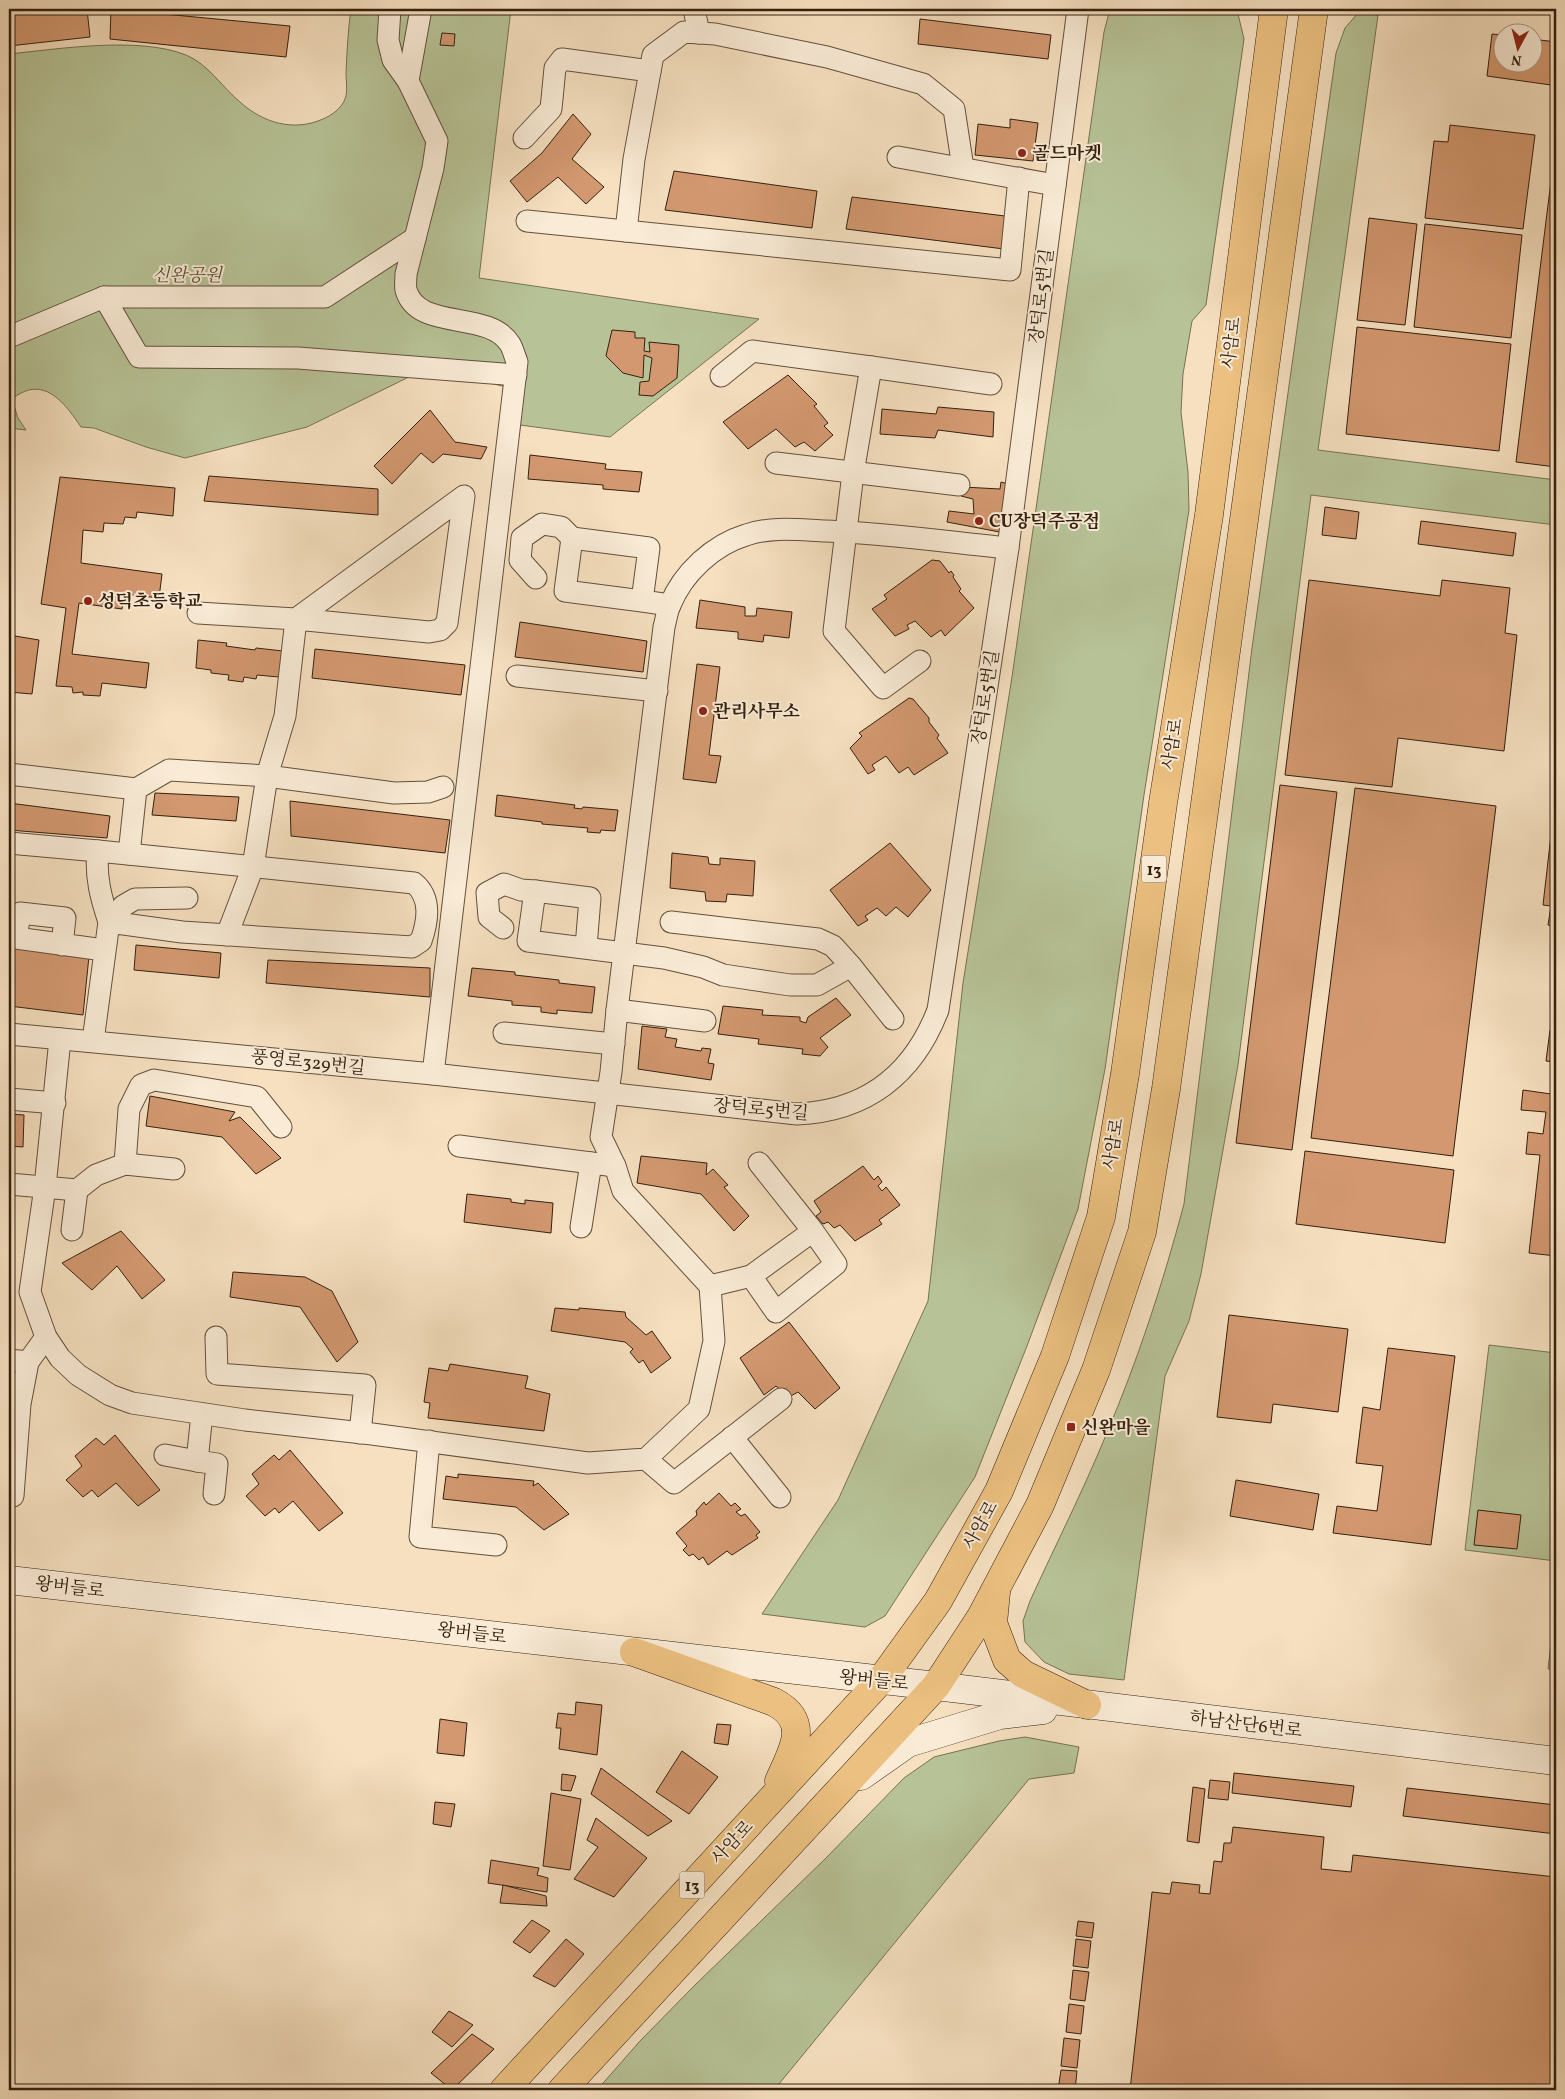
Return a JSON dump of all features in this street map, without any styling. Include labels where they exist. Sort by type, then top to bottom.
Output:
[{"type":"main road","name":"사암로","points":[[504,2090],[881,1680],[938,1601],[999,1491],[1055,1356],[1101,1217],[1125,1074],[1163,803],[1209,515],[1274,9]]},
{"type":"main road","name":"사암로","points":[[562,2090],[936,1686],[981,1617],[1040,1505],[1096,1370],[1142,1232],[1171,1050],[1314,9]]},
{"type":"main road","name":"왕버들로","points":[[9,1580],[936,1686]]},
{"type":"main road","points":[[996,1588],[993,1623],[1007,1660],[1023,1674],[1087,1705]]},
{"type":"main road","points":[[634,1652],[774,1702],[790,1712],[796,1727],[796,1742],[771,1800]]},
{"type":"main road","name":"하남산단6번로","points":[[936,1686],[1556,1761]]},
{"type":"main road","points":[[839,1791],[908,1743],[932,1734],[1000,1715],[1087,1705]]},
{"type":"street","points":[[390,9],[388,40],[393,60],[408,81],[437,141],[433,168],[406,274],[406,290],[417,307],[425,313],[493,330],[510,343],[517,362],[433,1074]]},
{"type":"street","points":[[408,81],[421,9]]},
{"type":"street","points":[[694,9],[700,33]]},
{"type":"street","name":"장덕로5번길","points":[[608,1093],[797,1114],[820,1113],[875,1092],[892,1080],[925,1041],[938,1010],[1008,548],[1078,9]]},
{"type":"street","points":[[626,231],[634,159],[653,55],[684,32],[715,34],[827,57],[923,84],[954,109],[963,168]]},
{"type":"street","points":[[524,138],[552,109],[555,68],[562,59],[650,71]]},
{"type":"street","points":[[898,157],[1055,185]]},
{"type":"street","points":[[526,221],[1010,270],[1019,178]]},
{"type":"street","points":[[9,337],[104,297],[325,297],[415,238]]},
{"type":"street","points":[[104,297],[139,357],[298,358],[516,374]]},
{"type":"street","points":[[721,376],[752,351],[991,384]]},
{"type":"street","points":[[871,367],[853,473],[834,631],[883,688],[920,661]]},
{"type":"street","points":[[776,463],[960,485]]},
{"type":"street","points":[[198,613],[296,619],[429,632],[440,630],[447,623],[464,496],[296,619],[286,716],[268,776],[253,867],[228,935]]},
{"type":"street","points":[[536,578],[520,560],[522,538],[542,524],[561,527],[572,538],[650,548],[642,601]]},
{"type":"street","points":[[60,1039],[55,1103],[30,1292],[46,1337],[60,1358],[78,1374],[110,1395],[132,1403],[202,1414],[429,1441],[588,1464],[646,1458],[698,1409],[714,1341],[710,1286],[623,1191],[615,1166],[600,1137],[608,1093],[664,627],[670,605],[682,584],[701,560],[746,535],[793,529],[846,531],[1008,548]]},
{"type":"street","points":[[572,538],[565,591],[670,605]]},
{"type":"street","points":[[517,676],[657,692]]},
{"type":"street","points":[[9,774],[136,789],[168,770],[268,776],[394,793],[428,792],[443,787]]},
{"type":"street","points":[[129,854],[136,789]]},
{"type":"street","points":[[9,843],[414,883],[425,895],[427,904],[425,932],[422,941],[412,947],[182,932],[111,922]]},
{"type":"street","points":[[98,851],[96,866],[101,898],[111,922]]},
{"type":"street","points":[[502,928],[489,917],[487,893],[504,884],[521,890],[590,898],[586,947]]},
{"type":"street","points":[[535,891],[528,941],[586,947],[681,961],[723,975],[807,986],[816,985],[851,966]]},
{"type":"street","points":[[93,1041],[104,950],[111,922],[123,906],[135,898],[187,898]]},
{"type":"street","points":[[671,922],[818,939],[832,946],[894,1018]]},
{"type":"street","points":[[62,945],[104,950]]},
{"type":"street","points":[[617,1010],[705,1021]]},
{"type":"street","points":[[504,1033],[614,1044]]},
{"type":"street","name":"풍영로329번길","points":[[9,1034],[433,1074],[608,1093]]},
{"type":"street","points":[[125,1164],[129,1109],[141,1085],[154,1080],[258,1097],[281,1127]]},
{"type":"street","points":[[9,1099],[55,1103]]},
{"type":"street","points":[[459,1146],[615,1166]]},
{"type":"street","points":[[581,1227],[591,1163]]},
{"type":"street","points":[[752,1276],[776,1312],[836,1264],[813,1231],[759,1163]]},
{"type":"street","points":[[9,1184],[77,1190],[96,1175],[125,1164],[174,1169]]},
{"type":"street","points":[[72,1230],[77,1190]]},
{"type":"street","points":[[710,1286],[752,1276],[813,1231]]},
{"type":"street","points":[[9,1496],[13,1496],[14,1404],[18,1361],[46,1337]]},
{"type":"street","points":[[216,1337],[217,1374],[365,1385],[360,1433]]},
{"type":"street","points":[[646,1458],[674,1483],[780,1399]]},
{"type":"street","points":[[197,1461],[202,1414]]},
{"type":"street","points":[[732,1437],[780,1497]]},
{"type":"street","points":[[429,1441],[420,1537],[496,1545]]},
{"type":"street","points":[[165,1455],[217,1464],[214,1494]]},
{"type":"green space","name":"신완공원","points":[[351,9],[511,9],[479,278],[759,319],[610,437],[520,425],[506,387],[447,372],[415,374],[307,427],[185,458],[146,447],[94,428],[81,427],[60,401],[52,394],[43,390],[33,389],[23,392],[12,399],[18,418],[26,430],[9,428],[9,54],[74,47],[122,45],[167,49],[186,55],[201,64],[233,96],[259,115],[279,123],[301,125],[330,116],[339,109],[345,99]]},
{"type":"green space","points":[[1110,9],[1233,9],[1238,14],[1244,39],[1206,305],[1192,321],[1183,374],[1181,412],[1188,472],[1189,510],[1144,795],[1105,1069],[1078,1209],[1027,1346],[975,1477],[885,1616],[865,1627],[762,1614],[838,1500],[928,1301],[963,983],[1012,677],[1104,32]]},
{"type":"green space","points":[[1358,13],[1378,15],[1318,450],[1556,480],[1556,525],[1311,495],[1238,1065],[1201,1274],[1189,1321],[1165,1376],[1124,1680],[1069,1674],[1044,1662],[1025,1642],[1023,1621],[1030,1601],[1118,1407],[1159,1292],[1184,1204],[1252,648],[1336,53],[1345,28]]},
{"type":"green space","points":[[1489,1345],[1556,1353],[1556,1561],[1465,1550]]},
{"type":"green space","points":[[1556,1598],[1556,1670],[1548,1669]]},
{"type":"green space","points":[[1025,1737],[1079,1747],[1074,1773],[1029,1779],[774,2090],[597,2090],[640,2041],[695,1985],[825,1859],[904,1778],[934,1757],[999,1741]]},
{"type":"building","points":[[55,9],[87,9],[90,37],[9,46],[9,15]]},
{"type":"building","points":[[111,9],[290,26],[286,57],[110,39]]},
{"type":"building","points":[[920,19],[1051,35],[1048,59],[918,44]]},
{"type":"building","points":[[442,33],[455,34],[454,46],[440,45]]},
{"type":"building","points":[[1492,34],[1492,72],[1542,72],[1542,40],[1556,42],[1551,85],[1487,76]]},
{"type":"building","points":[[573,114],[591,134],[572,159],[604,187],[586,204],[558,177],[527,202],[510,181],[542,153]]},
{"type":"building","points":[[1010,119],[1038,123],[1033,161],[975,155],[978,124],[1010,128]]},
{"type":"building","points":[[1450,125],[1535,135],[1523,229],[1425,218],[1434,141],[1448,142]]},
{"type":"building","points":[[1556,141],[1556,467],[1516,462]]},
{"type":"building","points":[[674,171],[817,191],[812,228],[665,210]]},
{"type":"building","points":[[852,197],[1005,216],[1004,249],[846,229]]},
{"type":"building","points":[[1369,218],[1417,224],[1405,325],[1357,320]]},
{"type":"building","points":[[1425,224],[1522,235],[1511,338],[1414,327]]},
{"type":"building","points":[[1357,327],[1511,344],[1499,451],[1346,434]]},
{"type":"building","points":[[612,330],[635,332],[635,338],[645,338],[644,351],[650,352],[649,342],[679,345],[677,378],[653,396],[639,395],[640,382],[649,381],[652,358],[644,355],[643,378],[623,373],[606,356]]},
{"type":"building","points":[[788,375],[817,404],[814,406],[828,423],[824,426],[833,435],[815,451],[804,442],[795,447],[776,429],[748,449],[723,422]]},
{"type":"building","points":[[938,407],[994,412],[993,437],[938,430],[935,438],[880,434],[882,409],[936,414]]},
{"type":"building","points":[[430,410],[455,442],[487,447],[481,459],[443,454],[433,463],[421,453],[392,484],[374,466]]},
{"type":"building","points":[[530,455],[606,464],[605,469],[642,472],[639,492],[603,489],[603,485],[528,479]]},
{"type":"building","points":[[209,476],[378,489],[378,515],[204,501]]},
{"type":"building","points":[[60,477],[175,488],[173,516],[137,512],[136,518],[125,517],[123,524],[104,523],[103,532],[83,530],[81,563],[162,574],[159,598],[124,594],[122,609],[79,603],[72,654],[149,663],[146,688],[102,683],[100,696],[83,695],[83,692],[73,693],[72,687],[56,686],[66,608],[41,604]]},
{"type":"building","points":[[1001,482],[1012,485],[1005,533],[947,522],[949,511],[974,514],[973,499],[961,496],[963,487],[1000,489]]},
{"type":"building","points":[[1325,507],[1359,512],[1356,539],[1322,535]]},
{"type":"building","points":[[1421,521],[1516,533],[1513,556],[1418,544]]},
{"type":"building","points":[[932,560],[940,561],[949,573],[951,571],[961,589],[959,591],[974,608],[945,636],[941,630],[931,637],[915,621],[907,625],[909,629],[895,636],[872,609],[887,599],[884,595]]},
{"type":"building","points":[[1309,580],[1440,596],[1442,580],[1510,588],[1505,633],[1517,635],[1504,751],[1398,738],[1392,787],[1285,775]]},
{"type":"building","points":[[700,600],[745,607],[745,616],[756,616],[757,608],[792,612],[789,638],[764,635],[763,642],[738,639],[738,632],[696,628]]},
{"type":"building","points":[[520,622],[647,641],[643,672],[515,657]]},
{"type":"building","points":[[9,635],[39,640],[32,694],[9,692]]},
{"type":"building","points":[[198,640],[227,643],[226,646],[255,650],[256,648],[283,651],[279,677],[257,675],[256,679],[244,677],[243,682],[228,680],[229,675],[211,673],[211,670],[196,668]]},
{"type":"building","points":[[315,649],[465,665],[461,695],[312,678]]},
{"type":"building","name":"관리사무소","points":[[697,664],[720,667],[709,755],[721,756],[716,783],[683,779]]},
{"type":"building","points":[[909,698],[913,699],[929,718],[929,722],[939,735],[937,738],[948,753],[914,775],[908,767],[899,773],[886,756],[872,765],[875,770],[868,774],[850,748],[862,736],[859,733]]},
{"type":"building","points":[[1280,785],[1337,792],[1292,1150],[1236,1143]]},
{"type":"building","points":[[1355,788],[1496,806],[1453,1156],[1311,1138]]},
{"type":"building","points":[[1556,791],[1556,927],[1548,925],[1551,906],[1543,905]]},
{"type":"building","points":[[155,793],[239,797],[236,821],[152,815]]},
{"type":"building","points":[[497,795],[575,805],[574,808],[582,809],[583,807],[618,810],[615,831],[587,832],[588,828],[542,824],[542,822],[495,816]]},
{"type":"building","points":[[290,801],[450,820],[445,853],[291,836]]},
{"type":"building","points":[[9,803],[110,816],[107,838],[9,830]]},
{"type":"building","points":[[890,843],[931,890],[908,917],[896,907],[886,916],[877,908],[865,916],[868,920],[858,926],[830,890]]},
{"type":"building","points":[[672,853],[708,857],[709,864],[720,865],[720,858],[755,861],[753,896],[727,894],[726,902],[706,901],[705,892],[670,888]]},
{"type":"building","points":[[136,945],[221,953],[219,978],[134,970]]},
{"type":"building","points":[[9,948],[89,956],[83,1015],[9,1006]]},
{"type":"building","points":[[268,960],[430,968],[430,997],[266,983]]},
{"type":"building","points":[[472,968],[515,972],[515,975],[559,980],[559,983],[595,987],[592,1013],[557,1010],[557,1014],[541,1012],[541,1007],[512,1005],[512,1001],[468,996]]},
{"type":"building","points":[[836,998],[851,1015],[820,1038],[828,1047],[820,1056],[802,1054],[803,1049],[758,1044],[759,1039],[718,1034],[723,1006],[763,1010],[762,1015],[800,1017],[800,1021],[806,1023],[808,1017]]},
{"type":"building","points":[[642,1026],[667,1029],[665,1037],[677,1039],[675,1047],[701,1051],[702,1048],[711,1049],[708,1063],[714,1064],[711,1080],[638,1069]]},
{"type":"building","points":[[1550,1030],[1556,1030],[1556,1256],[1529,1253],[1540,1155],[1526,1154],[1528,1132],[1543,1134],[1546,1112],[1521,1110],[1523,1090],[1551,1094],[1555,1062],[1546,1061]]},
{"type":"building","points":[[150,1096],[235,1112],[229,1121],[240,1117],[281,1158],[256,1174],[222,1137],[146,1126]]},
{"type":"building","points":[[9,1114],[24,1115],[23,1147],[9,1146]]},
{"type":"building","points":[[1305,1151],[1454,1170],[1445,1243],[1296,1224]]},
{"type":"building","points":[[641,1156],[707,1163],[706,1175],[713,1169],[728,1185],[724,1187],[749,1216],[734,1231],[701,1194],[637,1183]]},
{"type":"building","points":[[863,1166],[874,1180],[878,1176],[882,1182],[878,1186],[882,1191],[886,1187],[900,1205],[879,1220],[882,1224],[855,1241],[840,1225],[834,1228],[828,1222],[823,1224],[816,1216],[821,1212],[814,1201]]},
{"type":"building","points":[[467,1194],[511,1199],[511,1202],[525,1204],[525,1200],[553,1203],[551,1233],[464,1222]]},
{"type":"building","points":[[121,1231],[165,1280],[142,1299],[117,1266],[92,1290],[62,1263]]},
{"type":"building","points":[[233,1272],[305,1277],[332,1291],[358,1342],[337,1362],[300,1307],[230,1297]]},
{"type":"building","points":[[555,1308],[625,1312],[626,1317],[646,1335],[652,1331],[671,1358],[651,1373],[643,1360],[639,1363],[630,1352],[633,1349],[625,1342],[551,1331]]},
{"type":"building","points":[[1229,1315],[1348,1329],[1338,1412],[1273,1404],[1271,1423],[1217,1417]]},
{"type":"building","points":[[789,1322],[840,1388],[815,1409],[798,1392],[789,1397],[776,1386],[764,1395],[740,1358]]},
{"type":"building","points":[[1388,1348],[1455,1356],[1431,1545],[1333,1533],[1337,1506],[1377,1511],[1383,1466],[1356,1463],[1363,1407],[1380,1410]]},
{"type":"building","points":[[450,1364],[528,1376],[525,1388],[550,1394],[544,1431],[428,1418],[430,1403],[424,1402],[429,1368],[448,1371]]},
{"type":"building","points":[[115,1435],[160,1490],[138,1506],[116,1483],[98,1497],[92,1490],[83,1497],[66,1480],[82,1466],[75,1456],[96,1438],[104,1445]]},
{"type":"building","points":[[290,1450],[343,1513],[319,1531],[293,1501],[279,1513],[275,1508],[265,1516],[246,1496],[259,1484],[252,1474],[274,1455],[279,1460]]},
{"type":"building","points":[[458,1474],[534,1481],[533,1486],[538,1483],[569,1514],[544,1530],[516,1507],[443,1499],[446,1476],[458,1478]]},
{"type":"building","points":[[1236,1480],[1319,1494],[1313,1530],[1230,1516]]},
{"type":"building","points":[[719,1493],[731,1506],[735,1503],[741,1509],[736,1512],[741,1516],[745,1514],[760,1532],[756,1535],[758,1538],[732,1555],[727,1551],[708,1565],[703,1557],[699,1560],[693,1554],[689,1556],[683,1550],[687,1546],[676,1533],[697,1515],[696,1511],[704,1502],[706,1505]]},
{"type":"building","points":[[1478,1510],[1521,1515],[1517,1549],[1474,1545]]},
{"type":"building","points":[[576,1702],[602,1705],[597,1755],[559,1749],[561,1728],[556,1728],[558,1713],[575,1715]]},
{"type":"building","points":[[440,1719],[467,1723],[464,1756],[437,1753]]},
{"type":"building","points":[[717,1724],[731,1725],[728,1745],[714,1743]]},
{"type":"building","points":[[682,1751],[718,1777],[689,1814],[656,1792]]},
{"type":"building","points":[[601,1768],[672,1821],[648,1836],[591,1794]]},
{"type":"building","points":[[1234,1773],[1354,1786],[1351,1807],[1232,1793]]},
{"type":"building","points":[[562,1774],[576,1776],[571,1791],[561,1790]]},
{"type":"building","points":[[1210,1780],[1230,1782],[1228,1800],[1208,1798]]},
{"type":"building","points":[[1193,1787],[1205,1789],[1199,1843],[1187,1841]]},
{"type":"building","points":[[1407,1788],[1556,1805],[1556,1834],[1403,1816]]},
{"type":"building","points":[[551,1793],[581,1799],[570,1870],[543,1866]]},
{"type":"building","points":[[435,1802],[455,1804],[451,1827],[433,1824]]},
{"type":"building","points":[[596,1818],[647,1858],[614,1897],[574,1879],[598,1847],[587,1840]]},
{"type":"building","points":[[1233,1827],[1324,1837],[1321,1869],[1351,1872],[1353,1855],[1556,1877],[1556,2090],[1130,2090],[1152,1892],[1170,1894],[1172,1882],[1200,1885],[1199,1893],[1210,1894],[1214,1861],[1222,1862],[1224,1843],[1231,1843]]},
{"type":"building","points":[[491,1860],[539,1868],[537,1875],[548,1878],[547,1892],[488,1883]]},
{"type":"building","points":[[503,1885],[546,1896],[547,1906],[500,1903]]},
{"type":"building","points":[[532,1920],[550,1931],[530,1953],[513,1942]]},
{"type":"building","points":[[1078,1921],[1094,1923],[1092,1938],[1076,1936]]},
{"type":"building","points":[[566,1939],[584,1954],[555,1987],[533,1976]]},
{"type":"building","points":[[1076,1939],[1091,1941],[1088,1968],[1073,1966]]},
{"type":"building","points":[[1073,1970],[1089,1972],[1085,2001],[1070,1999]]},
{"type":"building","points":[[1069,2004],[1084,2006],[1081,2034],[1066,2032]]},
{"type":"building","points":[[449,2011],[473,2025],[452,2047],[432,2032]]},
{"type":"building","points":[[472,2034],[494,2049],[452,2090],[431,2073]]},
{"type":"building","points":[[1064,2038],[1080,2040],[1077,2068],[1061,2066]]},
{"type":"building","points":[[1061,2070],[1077,2071],[1075,2090],[1058,2090]]},
{"type":"place","name":"골드마켓","points":[[1022,153]]},
{"type":"place","name":"CU장덕주공점","points":[[979,521]]},
{"type":"place","name":"성덕초등학교","points":[[88,601]]},
{"type":"place","name":"관리사무소","points":[[703,711]]},
{"type":"place","name":"신완마을","points":[[1071,1427]]}]
